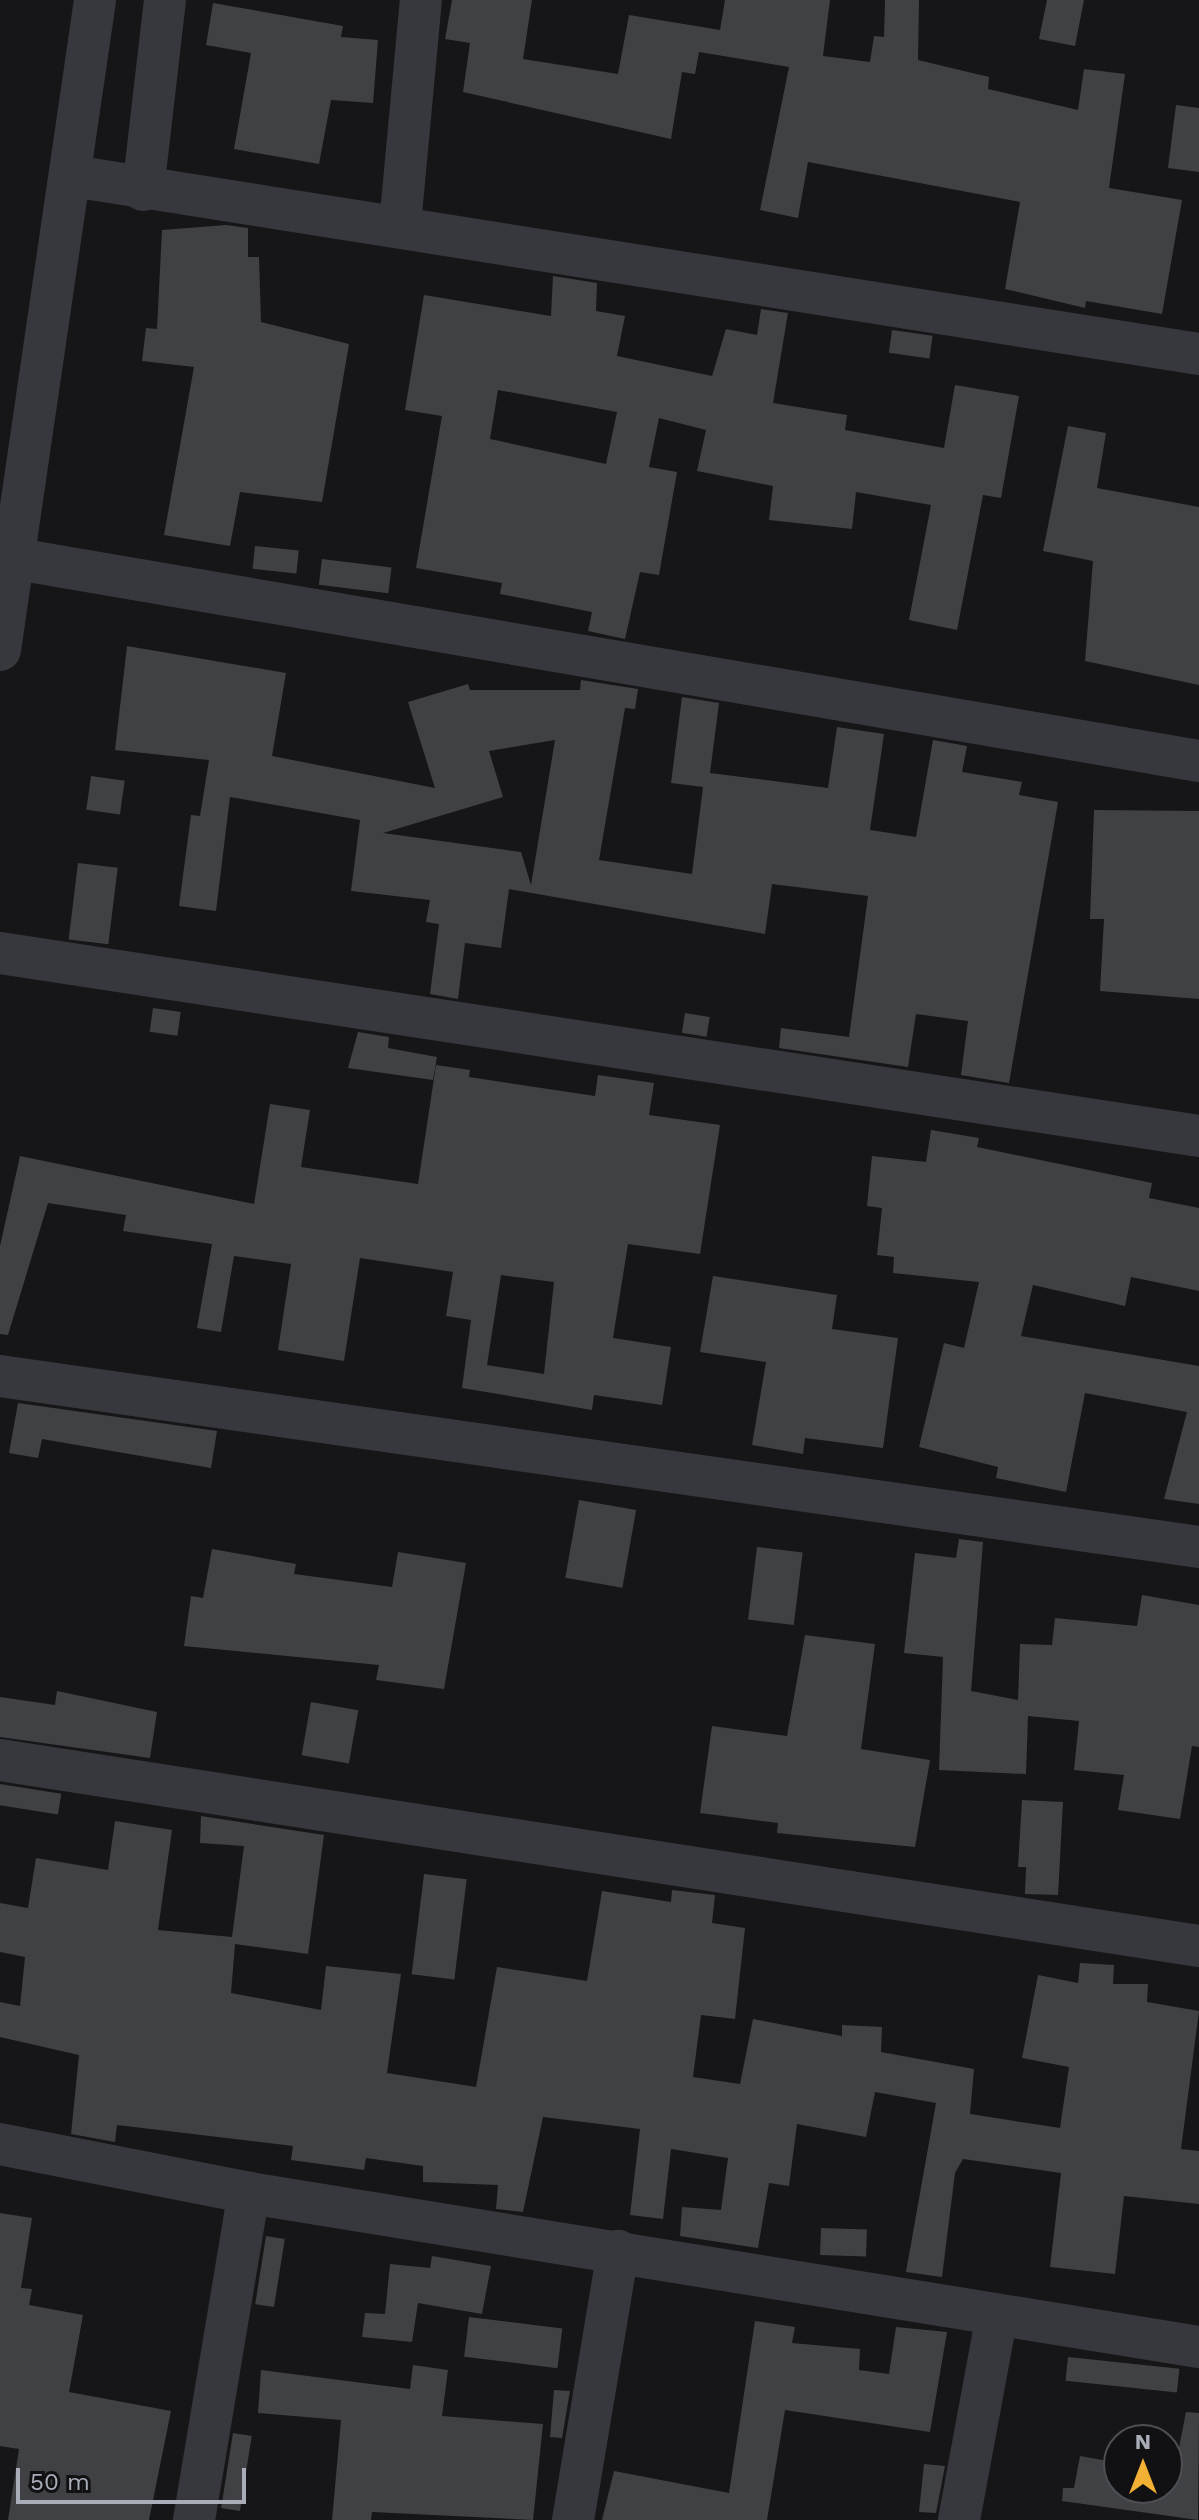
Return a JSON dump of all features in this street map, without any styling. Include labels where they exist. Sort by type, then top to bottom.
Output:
[{"type":"street","points":[[0,650],[11,558],[72,176],[95,0]]},
{"type":"street","points":[[143,190],[165,0]]},
{"type":"street","points":[[400,225],[421,0]]},
{"type":"street","points":[[72,176],[143,190],[400,225],[1199,354]]},
{"type":"street","points":[[11,558],[1199,761]]},
{"type":"street","points":[[0,953],[1199,1136]]},
{"type":"street","points":[[0,1376],[1199,1547]]},
{"type":"street","points":[[0,1760],[1199,1946]]},
{"type":"street","points":[[0,2144],[249,2193],[1199,2347]]},
{"type":"street","points":[[194,2520],[249,2193]]},
{"type":"street","points":[[573,2520],[618,2251]]},
{"type":"street","points":[[959,2520],[997,2314]]},
{"type":"building","points":[[452,0],[532,0],[523,59],[618,74],[629,15],[720,30],[725,0],[830,0],[823,56],[870,62],[874,36],[884,37],[885,0],[919,0],[918,60],[989,77],[988,89],[1078,110],[1084,69],[1125,74],[1109,188],[1182,200],[1162,314],[1086,301],[1085,308],[1005,289],[1020,202],[808,162],[798,218],[760,210],[789,67],[699,52],[695,74],[682,72],[671,139],[463,92],[470,43],[445,39]]},
{"type":"building","points":[[1047,0],[1084,0],[1075,46],[1039,39]]},
{"type":"building","points":[[213,3],[343,26],[341,37],[378,40],[373,103],[331,100],[319,164],[234,149],[251,53],[206,45]]},
{"type":"building","points":[[1176,105],[1199,108],[1199,172],[1168,168]]},
{"type":"building","points":[[226,225],[248,228],[248,257],[259,257],[261,322],[349,344],[322,502],[240,492],[230,546],[164,535],[194,367],[142,361],[146,328],[157,329],[162,230]]},
{"type":"building","points":[[553,276],[597,283],[596,311],[625,316],[617,356],[712,376],[726,329],[757,335],[761,309],[788,313],[773,403],[847,415],[845,430],[944,448],[955,385],[1019,396],[1001,498],[983,495],[957,630],[909,620],[931,505],[856,492],[852,529],[769,520],[773,486],[697,471],[706,430],[659,418],[649,467],[677,472],[659,575],[640,572],[625,639],[588,631],[592,612],[500,594],[502,583],[416,568],[442,416],[405,410],[424,295],[551,316]],"holes":[[[498,390],[617,412],[606,464],[490,439]]]},
{"type":"building","points":[[892,330],[933,336],[929,358],[889,353]]},
{"type":"building","points":[[1068,426],[1106,433],[1097,488],[1199,507],[1199,685],[1085,661],[1093,561],[1043,551]]},
{"type":"building","points":[[255,546],[299,551],[296,573],[253,569]]},
{"type":"building","points":[[322,559],[391,568],[388,593],[319,585]]},
{"type":"building","points":[[127,646],[286,673],[272,756],[435,788],[408,702],[468,684],[470,690],[580,690],[581,680],[638,689],[635,709],[625,708],[599,860],[692,874],[703,787],[671,783],[682,697],[719,703],[710,773],[828,788],[837,727],[884,734],[870,830],[916,837],[933,740],[967,746],[962,772],[1022,782],[1019,795],[1058,802],[1009,1083],[961,1075],[968,1021],[916,1014],[908,1067],[779,1048],[781,1028],[849,1037],[868,896],[772,884],[765,934],[509,889],[501,948],[465,943],[458,999],[430,994],[439,924],[426,922],[430,900],[351,891],[360,820],[230,797],[216,911],[179,906],[191,815],[200,816],[209,760],[115,750]],"holes":[[[555,740],[531,885],[521,852],[383,833],[503,797],[489,751]]]},
{"type":"building","points":[[91,776],[125,781],[120,814],[86,810]]},
{"type":"building","points":[[1094,810],[1199,811],[1199,999],[1100,991],[1104,919],[1090,919]]},
{"type":"building","points":[[78,863],[118,868],[108,944],[69,939]]},
{"type":"building","points":[[153,1008],[181,1012],[177,1036],[150,1032]]},
{"type":"building","points":[[685,1013],[710,1017],[707,1037],[682,1033]]},
{"type":"building","points":[[358,1032],[389,1037],[388,1048],[437,1057],[433,1080],[348,1068]]},
{"type":"building","points":[[436,1065],[470,1070],[469,1077],[595,1096],[598,1075],[654,1083],[649,1115],[720,1125],[700,1254],[628,1244],[613,1338],[671,1347],[662,1405],[594,1395],[592,1410],[462,1388],[471,1320],[446,1316],[453,1272],[360,1258],[344,1361],[278,1350],[291,1264],[234,1256],[221,1332],[197,1328],[212,1244],[123,1231],[126,1215],[48,1203],[8,1335],[0,1334],[0,1246],[20,1156],[254,1204],[270,1104],[310,1110],[301,1167],[418,1184]],"holes":[[[501,1275],[554,1282],[544,1374],[487,1365]]]},
{"type":"building","points":[[931,1130],[979,1138],[977,1147],[1152,1183],[1149,1198],[1199,1208],[1199,1291],[1131,1277],[1125,1306],[1033,1285],[1021,1336],[1199,1366],[1199,1504],[1164,1499],[1187,1412],[1085,1393],[1066,1492],[996,1478],[998,1467],[919,1447],[944,1343],[964,1348],[979,1282],[893,1273],[894,1257],[877,1255],[882,1208],[867,1206],[872,1156],[926,1162]]},
{"type":"building","points":[[713,1276],[837,1295],[832,1329],[898,1338],[883,1448],[805,1438],[803,1454],[752,1445],[766,1362],[700,1352]]},
{"type":"building","points":[[18,1403],[217,1431],[211,1468],[42,1439],[38,1458],[9,1453]]},
{"type":"building","points":[[579,1500],[636,1510],[622,1588],[565,1578]]},
{"type":"building","points":[[959,1539],[983,1542],[971,1691],[1018,1700],[1020,1644],[1052,1645],[1055,1618],[1137,1626],[1142,1595],[1199,1605],[1199,1747],[1192,1746],[1180,1819],[1118,1810],[1124,1775],[1074,1770],[1079,1721],[1028,1716],[1026,1774],[939,1770],[943,1657],[904,1653],[915,1553],[956,1558]]},
{"type":"building","points":[[757,1547],[803,1553],[794,1625],[748,1619]]},
{"type":"building","points":[[212,1549],[296,1564],[294,1574],[392,1587],[398,1552],[466,1563],[444,1689],[376,1680],[379,1665],[184,1646],[191,1596],[203,1598]]},
{"type":"building","points":[[805,1635],[875,1644],[861,1749],[930,1760],[915,1847],[777,1833],[778,1823],[700,1813],[712,1726],[787,1736]]},
{"type":"building","points":[[57,1691],[157,1712],[150,1758],[0,1737],[0,1697],[55,1705]]},
{"type":"building","points":[[311,1702],[358,1710],[349,1764],[302,1755]]},
{"type":"building","points":[[0,1784],[61,1794],[58,1814],[0,1805]]},
{"type":"building","points":[[1022,1800],[1063,1802],[1058,1895],[1025,1894],[1026,1867],[1018,1867]]},
{"type":"building","points":[[201,1816],[324,1835],[308,1954],[235,1944],[231,1993],[321,2010],[326,1966],[401,1974],[387,2073],[476,2087],[497,1967],[587,1981],[602,1891],[671,1902],[672,1890],[715,1895],[712,1923],[745,1928],[735,2019],[701,2015],[693,2077],[740,2084],[753,2019],[842,2036],[842,2025],[882,2027],[881,2052],[974,2069],[970,2114],[1060,2128],[1069,2067],[1022,2058],[1038,1975],[1078,1983],[1080,1963],[1114,1965],[1113,1984],[1148,1984],[1147,2002],[1199,2011],[1181,2149],[1199,2151],[1199,2204],[1124,2196],[1115,2274],[1050,2267],[1061,2173],[963,2159],[955,2173],[942,2277],[906,2272],[936,2103],[875,2092],[866,2137],[797,2124],[789,2186],[769,2183],[758,2248],[680,2236],[682,2207],[721,2210],[728,2158],[671,2149],[663,2219],[630,2215],[640,2129],[543,2117],[523,2212],[496,2209],[498,2185],[423,2182],[423,2166],[366,2158],[364,2170],[291,2160],[293,2146],[117,2125],[115,2142],[71,2134],[79,2055],[0,2037],[0,2002],[20,2006],[25,1957],[0,1952],[0,1903],[28,1908],[36,1858],[108,1870],[115,1821],[172,1830],[158,1930],[232,1937],[244,1846],[200,1843]]},
{"type":"building","points":[[424,1874],[467,1879],[454,1979],[412,1974]]},
{"type":"building","points":[[0,2213],[32,2218],[21,2288],[32,2289],[29,2305],[83,2315],[69,2392],[171,2411],[149,2520],[8,2520],[19,2449],[0,2446]]},
{"type":"building","points":[[821,2228],[867,2230],[866,2257],[820,2255]]},
{"type":"building","points":[[266,2236],[285,2239],[274,2307],[255,2304]]},
{"type":"building","points":[[432,2256],[491,2266],[482,2314],[418,2303],[412,2342],[362,2337],[365,2313],[385,2314],[390,2264],[430,2268]]},
{"type":"building","points":[[469,2317],[562,2328],[557,2368],[464,2357]]},
{"type":"building","points":[[755,2321],[795,2327],[792,2343],[860,2349],[859,2370],[889,2374],[896,2327],[947,2332],[930,2432],[785,2410],[767,2520],[602,2520],[614,2471],[729,2493]]},
{"type":"building","points":[[1068,2357],[1179,2369],[1177,2393],[1065,2381]]},
{"type":"building","points":[[413,2365],[448,2370],[442,2416],[543,2424],[533,2520],[372,2512],[371,2520],[332,2520],[341,2420],[258,2413],[261,2370],[410,2389]]},
{"type":"building","points":[[554,2390],[570,2391],[562,2438],[550,2437]]},
{"type":"building","points":[[1186,2412],[1199,2413],[1198,2520],[1062,2501],[1063,2488],[1074,2488],[1080,2456],[1103,2460],[1103,2504],[1183,2504],[1183,2427]]},
{"type":"building","points":[[233,2433],[252,2436],[240,2511],[221,2508]]},
{"type":"building","points":[[924,2464],[945,2466],[936,2513],[919,2512]]}]
